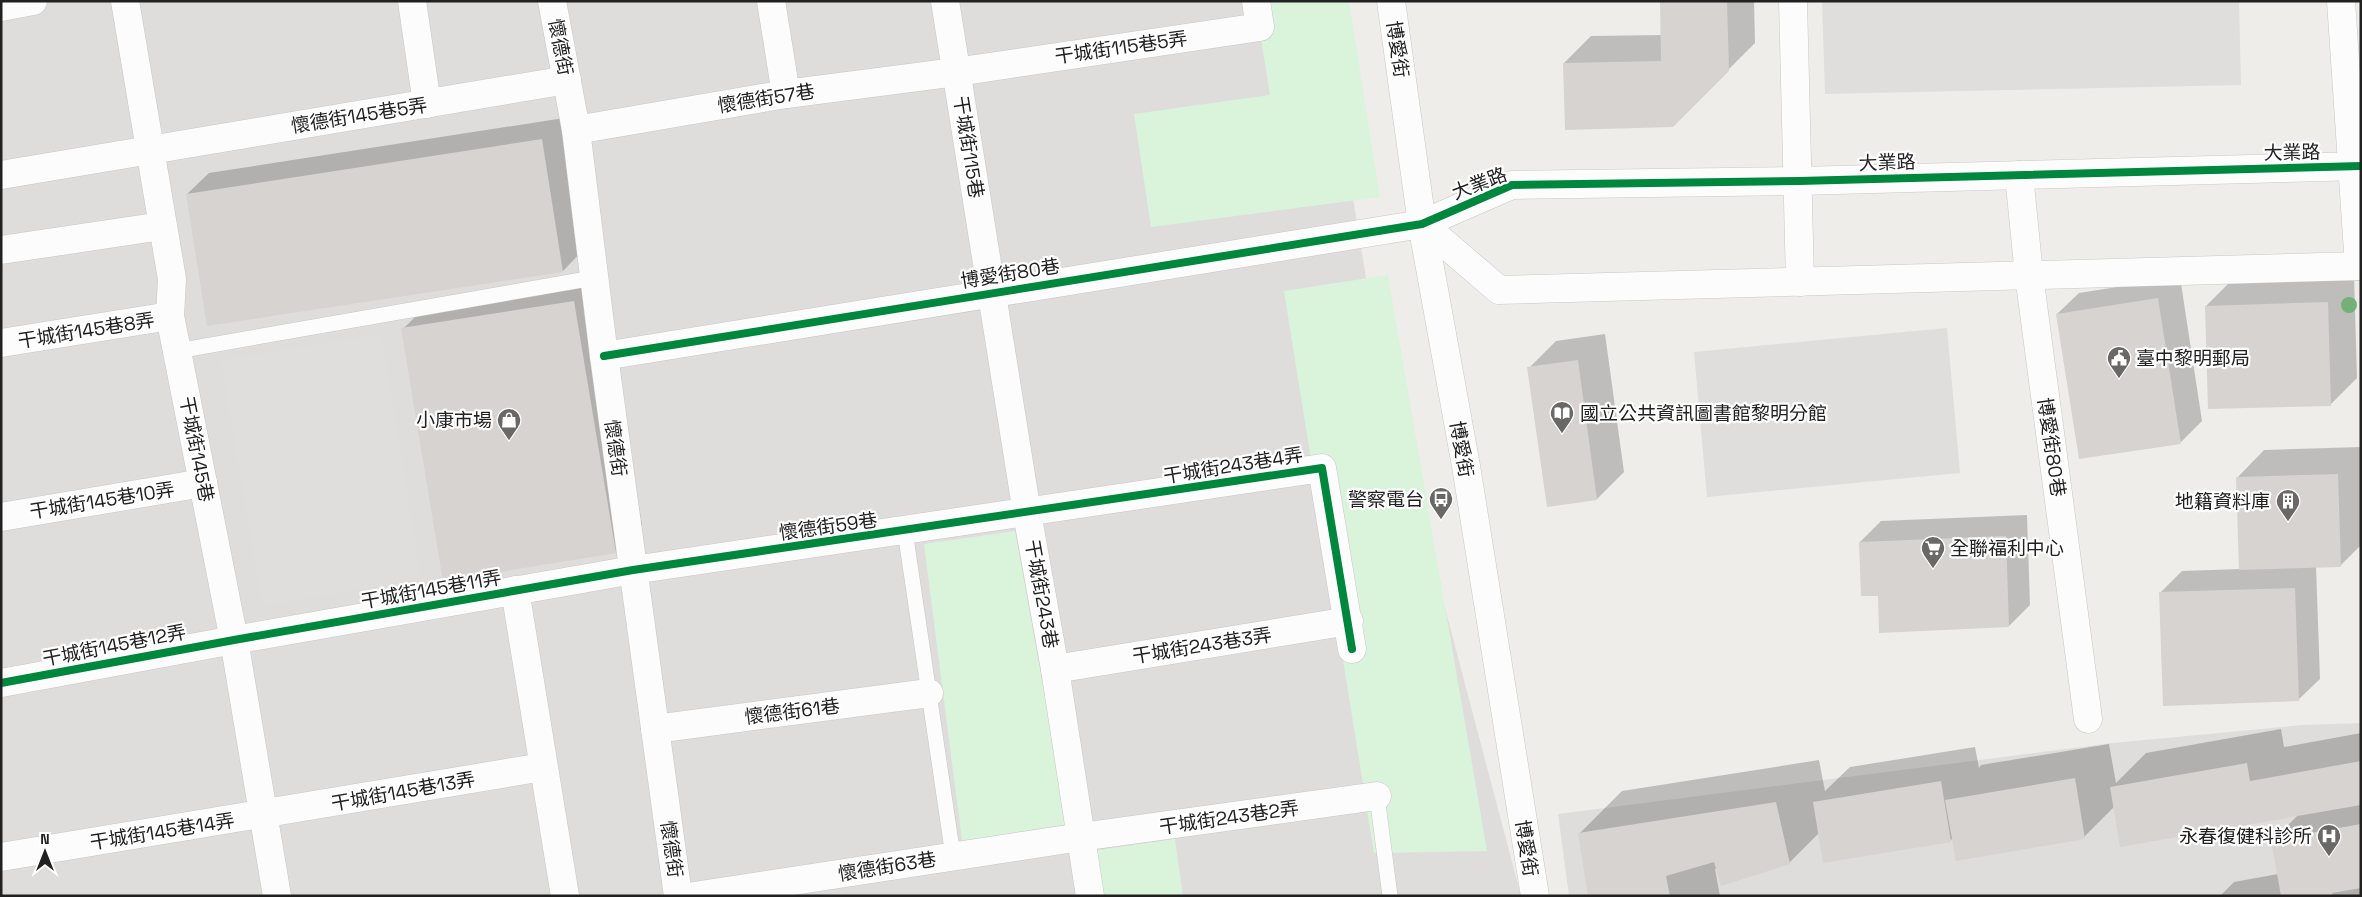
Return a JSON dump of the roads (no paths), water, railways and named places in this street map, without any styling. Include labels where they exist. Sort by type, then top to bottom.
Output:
[{"type":"street","points":[[1,7],[33,1]]},
{"type":"street","name":"干城街145巷","points":[[125,1],[172,279],[170,316],[234,640],[277,896]]},
{"type":"street","points":[[412,1],[427,104]]},
{"type":"street","name":"懷德街","points":[[552,1],[576,130],[593,278],[678,896]]},
{"type":"street","points":[[771,1],[786,94]]},
{"type":"street","name":"干城街115巷","points":[[945,1],[992,293]]},
{"type":"street","name":"干城街115巷5弄","points":[[956,72],[1260,26],[1256,1]]},
{"type":"street","name":"博愛街","points":[[1391,1],[1422,224],[1466,466],[1535,896]]},
{"type":"street","points":[[1793,1],[1799,181],[1800,282]]},
{"type":"street","points":[[1422,224],[1499,290],[2360,266],[2357,166],[2341,1]]},
{"type":"street","name":"懷德街57巷","points":[[576,130],[786,94],[956,72]]},
{"type":"street","name":"懷德街145巷5弄","points":[[1,175],[567,80]]},
{"type":"street","name":"大業路","points":[[1422,224],[1512,185],[1799,181],[2357,166]]},
{"type":"street","name":"博愛街80巷","points":[[2019,175],[2029,275],[2088,719]]},
{"type":"street","name":"博愛街80巷","points":[[604,356],[1422,224]]},
{"type":"street","points":[[1,250],[162,226]]},
{"type":"street","name":"干城街243巷","points":[[992,293],[1027,513],[1055,669],[1090,896]]},
{"type":"street","name":"干城街145巷8弄","points":[[1,343],[170,316]]},
{"type":"street","name":"干城街243巷4弄","points":[[1027,513],[1322,468],[1349,621],[1352,650]]},
{"type":"street","name":"干城街145巷10弄","points":[[1,517],[203,484]]},
{"type":"street","name":"懷德街59巷","points":[[633,570],[1027,513]]},
{"type":"street","name":"干城街145巷11弄","points":[[234,640],[633,570]]},
{"type":"street","points":[[515,590],[565,896]]},
{"type":"street","name":"干城街243巷3弄","points":[[1055,669],[1349,621]]},
{"type":"street","name":"干城街145巷12弄","points":[[1,683],[234,640]]},
{"type":"street","name":"懷德街61巷","points":[[655,729],[929,693]]},
{"type":"street","name":"干城街145巷13弄","points":[[263,814],[543,767]]},
{"type":"street","name":"干城街243巷2弄","points":[[1081,837],[1377,796]]},
{"type":"street","name":"干城街145巷14弄","points":[[1,857],[263,814]]},
{"type":"street","name":"懷德街63巷","points":[[694,896],[1081,837]]},
{"type":"lane","points":[[177,351],[593,278]]},
{"type":"lane","points":[[906,532],[953,856]]},
{"type":"lane","points":[[1377,796],[1390,896]]},
{"type":"place","name":"臺中黎明郵局","points":[[2119,379]]},
{"type":"place","name":"國立公共資訊圖書館黎明分館","points":[[1562,434]]},
{"type":"place","name":"小康市場","points":[[509,441]]},
{"type":"place","name":"警察電台","points":[[1441,520]]},
{"type":"place","name":"地籍資料庫","points":[[2288,522]]},
{"type":"place","name":"全聯福利中心","points":[[1933,569]]},
{"type":"place","name":"永春復健科診所","points":[[2329,857]]}]
